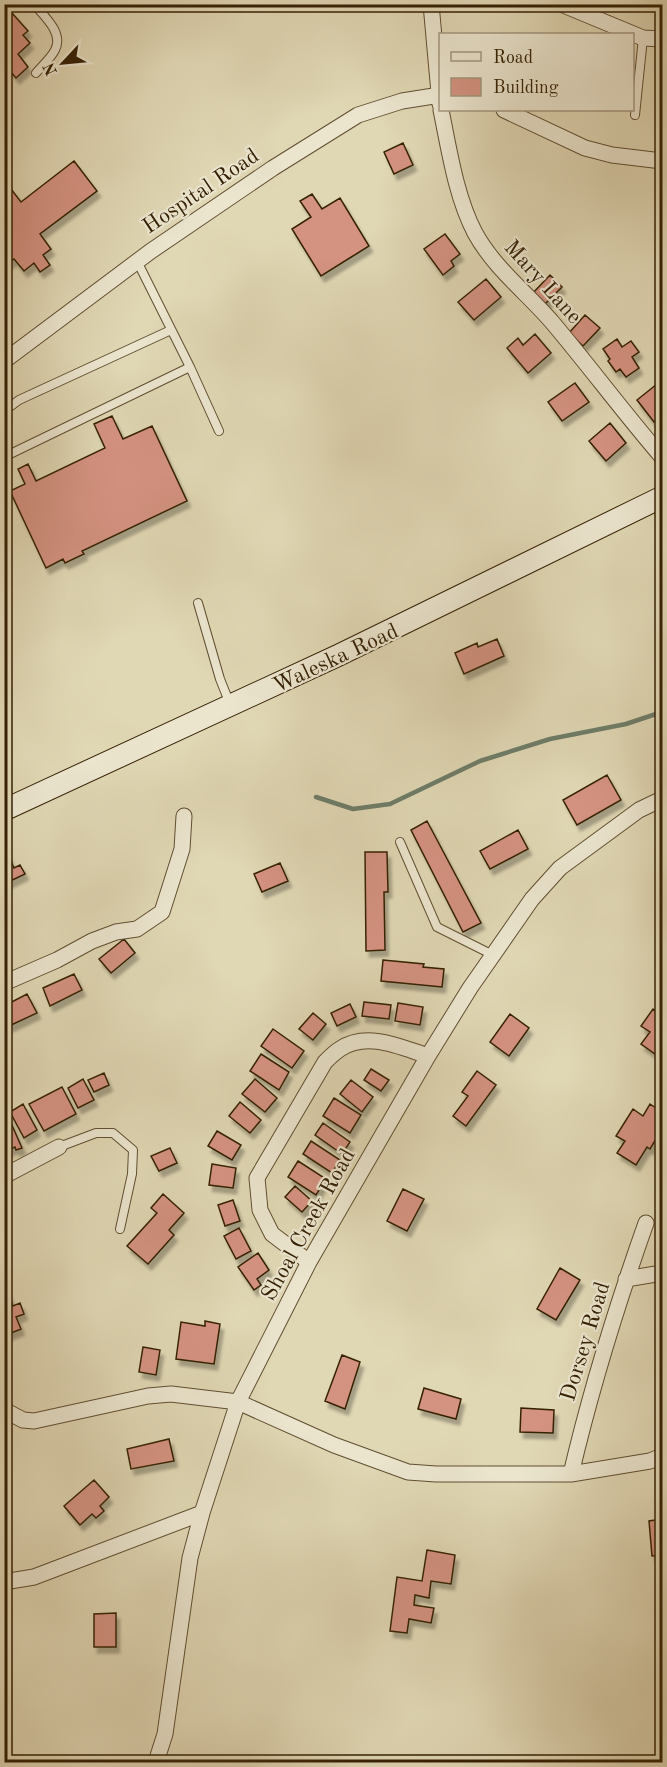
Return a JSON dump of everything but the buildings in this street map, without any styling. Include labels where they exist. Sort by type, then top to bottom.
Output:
[{"type":"main road","name":"Waleska Road","points":[[4,810],[478,589],[663,497]]},
{"type":"street","name":"Mary Lane","points":[[431,4],[439,91]]},
{"type":"street","points":[[561,4],[631,33]]},
{"type":"street","points":[[634,34],[643,38],[663,39]]},
{"type":"street","name":"Hospital Road","points":[[6,358],[137,261],[273,168],[358,115],[402,101],[439,102]]},
{"type":"street","name":"Mary Lane","points":[[442,111],[463,201],[474,230],[486,252],[505,275],[551,320],[626,415],[663,457]]},
{"type":"street","points":[[506,111],[585,148],[612,155],[663,161]]},
{"type":"street","name":"Shoal Creek Road","points":[[156,1762],[165,1734],[190,1557],[201,1513],[217,1472],[238,1402],[309,1262],[428,1056],[532,899],[560,868],[639,810],[663,799]]},
{"type":"street","points":[[4,983],[57,960],[93,941],[116,932],[137,929],[162,912],[182,849],[184,816]]},
{"type":"street","points":[[309,1262],[272,1234],[260,1210],[257,1178],[325,1062],[341,1048],[361,1041],[377,1040],[428,1056]]},
{"type":"street","points":[[4,1176],[59,1147]]},
{"type":"street","name":"Dorsey Road","points":[[571,1474],[582,1427],[626,1279],[646,1223]]},
{"type":"street","points":[[626,1279],[663,1273]]},
{"type":"street","points":[[4,1410],[23,1420],[34,1421],[148,1396],[171,1394],[238,1402],[334,1445],[408,1472],[571,1474],[650,1461],[663,1456]]},
{"type":"street","points":[[4,1582],[34,1577],[201,1513]]},
{"type":"lane","points":[[34,4],[54,27],[57,38],[56,49],[36,73]]},
{"type":"lane","points":[[635,115],[643,38]]},
{"type":"lane","points":[[137,261],[219,431]]},
{"type":"lane","points":[[4,411],[19,400],[171,330]]},
{"type":"lane","points":[[4,454],[6,456],[190,367]]},
{"type":"lane","points":[[198,603],[220,679],[231,705]]},
{"type":"lane","points":[[400,842],[437,927],[493,955]]},
{"type":"lane","points":[[59,1147],[96,1133],[113,1133],[133,1150],[132,1174],[120,1228]]},
{"type":"waterway","points":[[316,797],[353,809],[390,804],[480,761],[550,739],[626,724],[662,712]]}]
